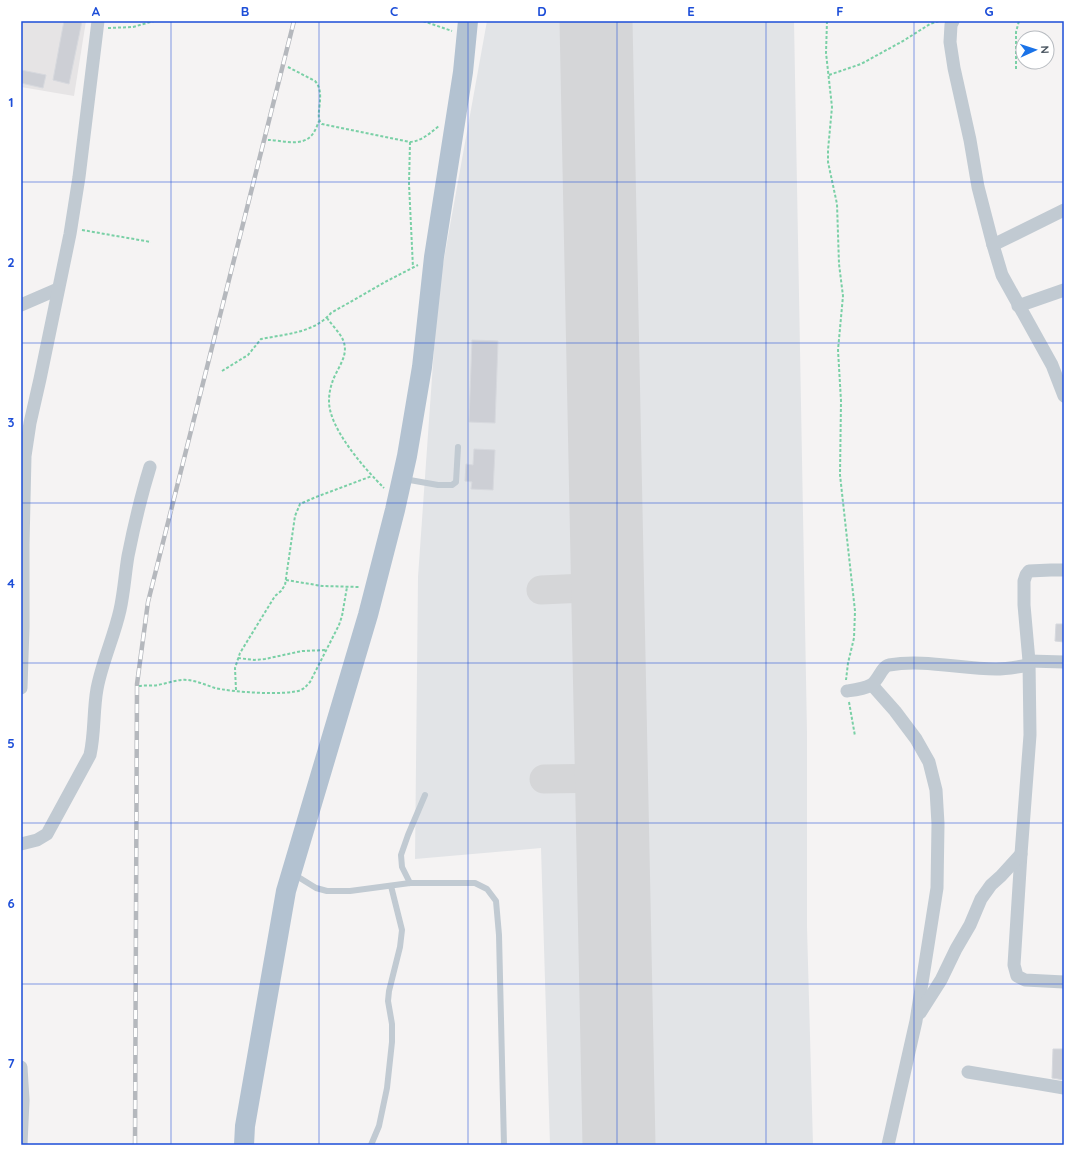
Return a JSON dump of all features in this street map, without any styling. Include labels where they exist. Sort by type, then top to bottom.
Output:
[{"type":"main road","points":[[244,1145],[245,1126],[286,891],[352,672],[376,585],[402,479],[422,367],[434,258],[463,72],[467,28]]},
{"type":"street","points":[[953,21],[951,25],[950,42],[954,68],[970,140],[978,187],[993,245],[1002,275],[1052,365],[1064,396]]},
{"type":"street","points":[[21,688],[25,456],[30,422],[71,229],[80,177],[97,25]]},
{"type":"street","points":[[993,245],[1064,210]]},
{"type":"street","points":[[21,305],[58,289]]},
{"type":"street","points":[[1018,306],[1064,290]]},
{"type":"street","points":[[21,844],[37,840],[47,834],[90,755],[93,743],[96,693],[99,678],[120,609],[128,556],[137,512],[150,467]]},
{"type":"street","points":[[1064,570],[1029,572],[1024,581],[1024,605],[1029,663],[1030,735],[1014,966],[1017,976],[1025,980],[1064,982]]},
{"type":"street","points":[[847,691],[866,687],[872,684],[878,679],[883,668],[890,665],[918,663],[997,669],[1029,663],[1064,662]]},
{"type":"street","points":[[872,684],[916,739],[929,762],[936,790],[938,824],[937,888],[916,1021],[888,1145]]},
{"type":"street","points":[[916,1021],[924,1005],[941,980],[956,948],[970,925],[981,899],[991,885],[1021,854]]},
{"type":"street","points":[[21,1067],[21,1145]]},
{"type":"street","points":[[968,1072],[1064,1088]]},
{"type":"lane","points":[[402,479],[438,485],[452,485],[456,482],[458,447]]},
{"type":"lane","points":[[410,883],[402,867],[401,855],[425,795]]},
{"type":"lane","points":[[292,873],[316,888],[327,891],[350,891],[410,883],[475,883],[487,889],[496,901],[499,935],[504,1145]]},
{"type":"lane","points":[[371,1145],[379,1126],[387,1088],[392,1042],[392,1024],[388,1001],[402,930],[391,886]]},
{"type":"path","points":[[97,25],[133,27],[154,21]]},
{"type":"path","points":[[423,21],[431,24],[467,28]]},
{"type":"path","points":[[827,21],[826,53],[832,107],[828,162],[837,204],[839,264],[843,296],[838,350],[841,401],[840,476],[855,611],[854,638],[846,678],[847,691],[856,736]]},
{"type":"path","points":[[829,75],[861,64],[930,24],[939,21]]},
{"type":"path","points":[[268,140],[304,141],[311,136],[319,121],[320,89],[318,84],[288,67]]},
{"type":"path","points":[[319,121],[326,125],[410,142],[422,138],[457,111]]},
{"type":"path","points":[[410,142],[408,184],[413,268]]},
{"type":"path","points":[[71,229],[151,242]]},
{"type":"path","points":[[222,371],[248,355],[261,339],[282,336],[305,330],[327,318],[331,313],[372,289],[434,258]]},
{"type":"path","points":[[327,318],[343,340],[345,347],[345,356],[332,382],[330,390],[330,411],[342,437],[372,476],[397,501]]},
{"type":"path","points":[[236,690],[235,668],[240,653],[285,584],[295,516],[300,504],[372,476]]},
{"type":"path","points":[[286,580],[322,586],[357,587],[376,585]]},
{"type":"path","points":[[139,686],[156,685],[171,681],[192,680],[215,688],[250,692],[286,693],[300,690],[310,682],[339,624],[342,616],[347,587]]},
{"type":"path","points":[[238,658],[254,660],[302,652],[326,650]]},
{"type":"shaded area","points":[[21,21],[86,21],[74,96],[21,87]]},
{"type":"shaded area","points":[[487,21],[794,21],[807,733],[807,927],[813,1145],[550,1145],[541,848],[415,859],[418,577],[438,292]]},
{"type":"building","points":[[64,21],[82,21],[69,84],[53,80]]},
{"type":"building","points":[[21,70],[46,75],[43,88],[21,83]]},
{"type":"building","points":[[472,340],[498,341],[495,423],[469,422]]},
{"type":"building","points":[[474,449],[495,450],[493,490],[471,489],[472,482],[465,481],[466,464],[473,465]]},
{"type":"building","points":[[1056,624],[1064,624],[1064,642],[1055,641]]},
{"type":"building","points":[[1053,1049],[1064,1049],[1064,1080],[1052,1078]]},
{"type":"taxiway","points":[[541,590],[608,587]]},
{"type":"taxiway","points":[[544,779],[611,778]]},
{"type":"runway","points":[[596,21],[619,1145]]},
{"type":"railway","points":[[135,1145],[137,684],[148,602],[294,21]]}]
